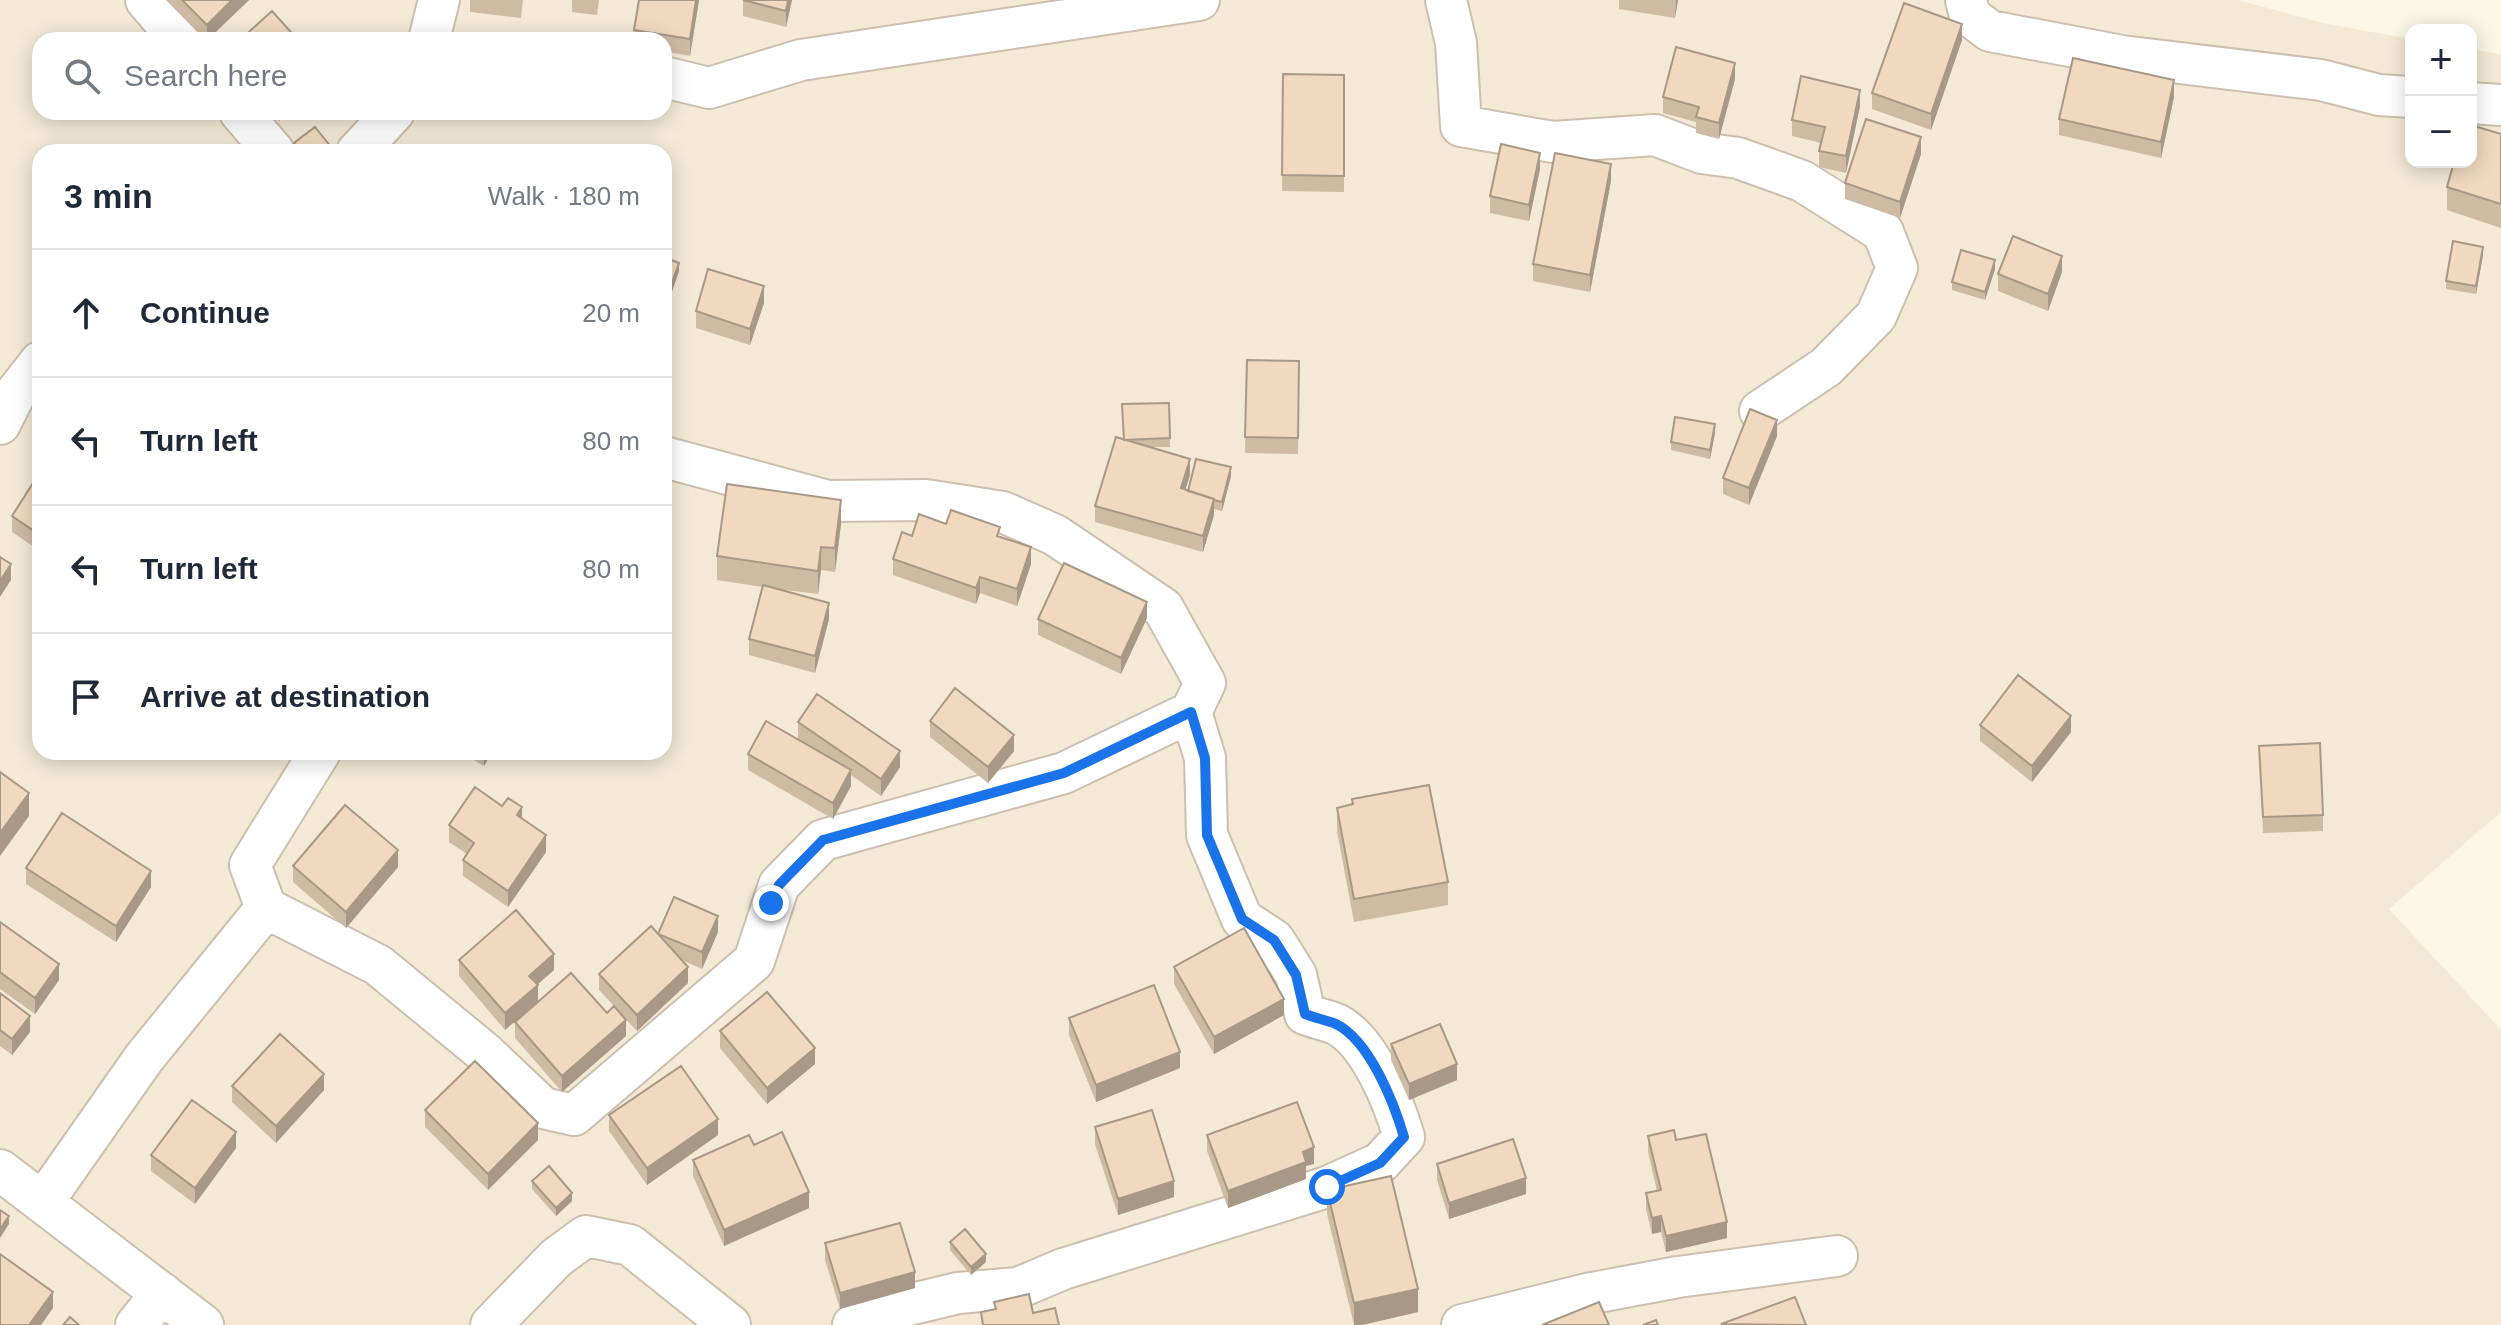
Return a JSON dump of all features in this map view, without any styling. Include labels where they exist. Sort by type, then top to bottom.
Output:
[{"type":"street","points":[[146,0],[173,32]]},
{"type":"street","points":[[431,32],[439,0]]},
{"type":"street","points":[[672,79],[709,88],[801,60],[1199,0]]},
{"type":"street","points":[[1446,0],[1456,43],[1461,126],[1553,142],[1655,135],[1702,153],[1738,158],[1802,181],[1883,232],[1897,268],[1876,316],[1826,367],[1760,411]]},
{"type":"street","points":[[1966,0],[1970,16],[1990,31],[2122,56],[2321,80],[2379,95],[2405,97]]},
{"type":"street","points":[[2477,103],[2501,105]]},
{"type":"street","points":[[247,120],[267,144]]},
{"type":"street","points":[[364,144],[387,120]]},
{"type":"street","points":[[0,424],[15,394],[32,372]]},
{"type":"street","points":[[315,760],[250,865],[266,908],[378,965],[485,1053],[543,1108],[574,1115],[754,961],[779,885],[823,840],[1064,773],[1191,712],[1205,683],[1163,608],[1055,535],[1003,512],[926,500],[828,501],[672,459]]},
{"type":"street","points":[[853,1325],[883,1311],[958,1293],[1018,1288],[1063,1269],[1327,1187],[1380,1163],[1404,1137],[1393,1100],[1369,1058],[1339,1025],[1305,1014],[1296,975],[1274,940],[1242,919],[1207,835],[1205,758],[1191,712]]},
{"type":"street","points":[[43,1202],[144,1058],[266,908]]},
{"type":"street","points":[[0,1170],[203,1325]]},
{"type":"street","points":[[491,1325],[556,1258],[586,1236],[630,1245],[730,1325]]},
{"type":"street","points":[[1462,1325],[1587,1294],[1678,1277],[1837,1256]]},
{"type":"street","points":[[136,1325],[162,1293]]},
{"type":"shaded area","points":[[0,0],[2238,0],[2327,24],[2405,38],[2405,168],[2477,168],[2477,50],[2501,54],[2501,812],[2389,909],[2501,1030],[2501,1325],[0,1325]]},
{"type":"building","points":[[182,0],[232,0],[207,25]]},
{"type":"building","points":[[639,0],[696,0],[690,39],[672,36],[672,32],[634,30]]},
{"type":"building","points":[[743,0],[788,0],[786,11]]},
{"type":"building","points":[[1904,3],[1962,24],[1931,114],[1872,93]]},
{"type":"building","points":[[272,11],[291,32],[249,32]]},
{"type":"building","points":[[1676,47],[1735,63],[1719,123],[1696,117],[1699,107],[1663,97]]},
{"type":"building","points":[[2073,58],[2174,80],[2161,142],[2059,119]]},
{"type":"building","points":[[1283,74],[1344,75],[1344,176],[1282,175]]},
{"type":"building","points":[[1801,76],[1860,90],[1846,156],[1819,151],[1825,127],[1792,120]]},
{"type":"building","points":[[1866,119],[1921,137],[1900,202],[1845,183]]},
{"type":"building","points":[[315,127],[329,144],[295,144]]},
{"type":"building","points":[[2477,127],[2501,134],[2501,204],[2447,187],[2452,168],[2477,168]]},
{"type":"building","points":[[1501,144],[1540,153],[1529,205],[1490,196]]},
{"type":"building","points":[[1555,153],[1611,164],[1590,275],[1533,264]]},
{"type":"building","points":[[2013,236],[2062,256],[2048,294],[1998,274]]},
{"type":"building","points":[[2453,241],[2483,247],[2476,286],[2446,281]]},
{"type":"building","points":[[1961,250],[1995,260],[1985,292],[1952,282]]},
{"type":"building","points":[[672,260],[679,263],[672,283]]},
{"type":"building","points":[[708,269],[764,286],[750,329],[696,311]]},
{"type":"building","points":[[1247,360],[1299,361],[1298,438],[1245,437]]},
{"type":"building","points":[[1169,403],[1170,438],[1124,440],[1122,404]]},
{"type":"building","points":[[1750,409],[1777,420],[1749,488],[1723,478]]},
{"type":"building","points":[[1675,417],[1715,424],[1710,450],[1671,442]]},
{"type":"building","points":[[1116,437],[1190,459],[1181,488],[1214,499],[1203,536],[1095,506]]},
{"type":"building","points":[[1196,459],[1231,467],[1222,502],[1188,491]]},
{"type":"building","points":[[727,484],[841,500],[835,548],[821,547],[818,571],[717,556]]},
{"type":"building","points":[[32,485],[32,530],[12,516]]},
{"type":"building","points":[[951,510],[1000,527],[997,536],[1031,547],[1017,589],[980,577],[976,588],[893,559],[902,532],[912,536],[919,514],[946,524]]},
{"type":"building","points":[[0,557],[11,564],[0,581]]},
{"type":"building","points":[[1064,563],[1147,602],[1121,658],[1038,619]]},
{"type":"building","points":[[763,585],[829,603],[815,656],[749,639]]},
{"type":"building","points":[[2018,675],[2071,716],[2032,766],[1980,725]]},
{"type":"building","points":[[955,688],[1014,735],[988,767],[930,721]]},
{"type":"building","points":[[817,694],[900,751],[881,779],[798,722]]},
{"type":"building","points":[[766,721],[851,770],[833,803],[748,754]]},
{"type":"building","points":[[2320,743],[2323,815],[2263,817],[2259,746]]},
{"type":"building","points":[[0,772],[29,793],[0,833]]},
{"type":"building","points":[[1429,785],[1448,882],[1354,899],[1337,808],[1353,804],[1352,799]]},
{"type":"building","points":[[475,787],[502,806],[508,798],[522,807],[517,815],[546,835],[508,891],[463,860],[474,843],[449,825]]},
{"type":"building","points":[[345,805],[398,850],[346,912],[293,866]]},
{"type":"building","points":[[62,813],[151,871],[116,926],[26,868]]},
{"type":"building","points":[[674,897],[718,916],[702,952],[658,934]]},
{"type":"building","points":[[516,910],[554,954],[529,976],[538,985],[505,1013],[459,960]]},
{"type":"building","points":[[0,922],[59,964],[35,998],[0,972]]},
{"type":"building","points":[[651,926],[688,967],[637,1015],[599,974]]},
{"type":"building","points":[[1244,928],[1284,999],[1214,1037],[1174,967]]},
{"type":"building","points":[[571,973],[607,1013],[614,1006],[626,1020],[562,1076],[515,1022]]},
{"type":"building","points":[[1154,985],[1180,1052],[1096,1085],[1069,1018]]},
{"type":"building","points":[[767,992],[815,1048],[767,1088],[720,1031]]},
{"type":"building","points":[[0,993],[30,1016],[12,1039],[0,1030]]},
{"type":"building","points":[[1440,1024],[1457,1064],[1409,1084],[1391,1044]]},
{"type":"building","points":[[280,1034],[324,1074],[276,1126],[232,1086]]},
{"type":"building","points":[[475,1061],[538,1123],[488,1174],[425,1110]]},
{"type":"building","points":[[681,1066],[718,1119],[647,1168],[609,1115]]},
{"type":"building","points":[[192,1100],[236,1132],[195,1188],[151,1155]]},
{"type":"building","points":[[1297,1102],[1314,1147],[1303,1152],[1306,1162],[1228,1191],[1207,1135]]},
{"type":"building","points":[[1152,1110],[1174,1181],[1118,1199],[1095,1127]]},
{"type":"building","points":[[1674,1130],[1676,1140],[1706,1134],[1727,1222],[1666,1236],[1661,1216],[1652,1218],[1646,1193],[1661,1190],[1648,1136]]},
{"type":"building","points":[[782,1132],[809,1192],[724,1230],[693,1160],[749,1135],[754,1145]]},
{"type":"building","points":[[1513,1139],[1526,1178],[1449,1203],[1437,1164]]},
{"type":"building","points":[[549,1166],[572,1193],[556,1208],[532,1181]]},
{"type":"building","points":[[1391,1176],[1418,1289],[1354,1303],[1327,1190]]},
{"type":"building","points":[[0,1210],[9,1216],[0,1229]]},
{"type":"building","points":[[900,1223],[915,1272],[840,1293],[825,1243]]},
{"type":"building","points":[[965,1229],[986,1254],[971,1267],[950,1242]]},
{"type":"building","points":[[0,1254],[53,1292],[29,1325],[0,1325]]},
{"type":"building","points":[[1029,1294],[1033,1313],[1055,1308],[1059,1325],[983,1325],[981,1312],[996,1309],[994,1302]]},
{"type":"building","points":[[1795,1297],[1806,1325],[1721,1324]]},
{"type":"building","points":[[1599,1302],[1609,1325],[1542,1325]]},
{"type":"building","points":[[70,1317],[79,1325],[63,1325]]},
{"type":"route","points":[[771,903],[779,885],[823,840],[1064,773],[1191,712],[1205,758],[1207,835],[1242,919],[1274,940],[1296,975],[1305,1014],[1339,1025],[1369,1058],[1393,1100],[1404,1137],[1380,1163],[1327,1187]]}]
